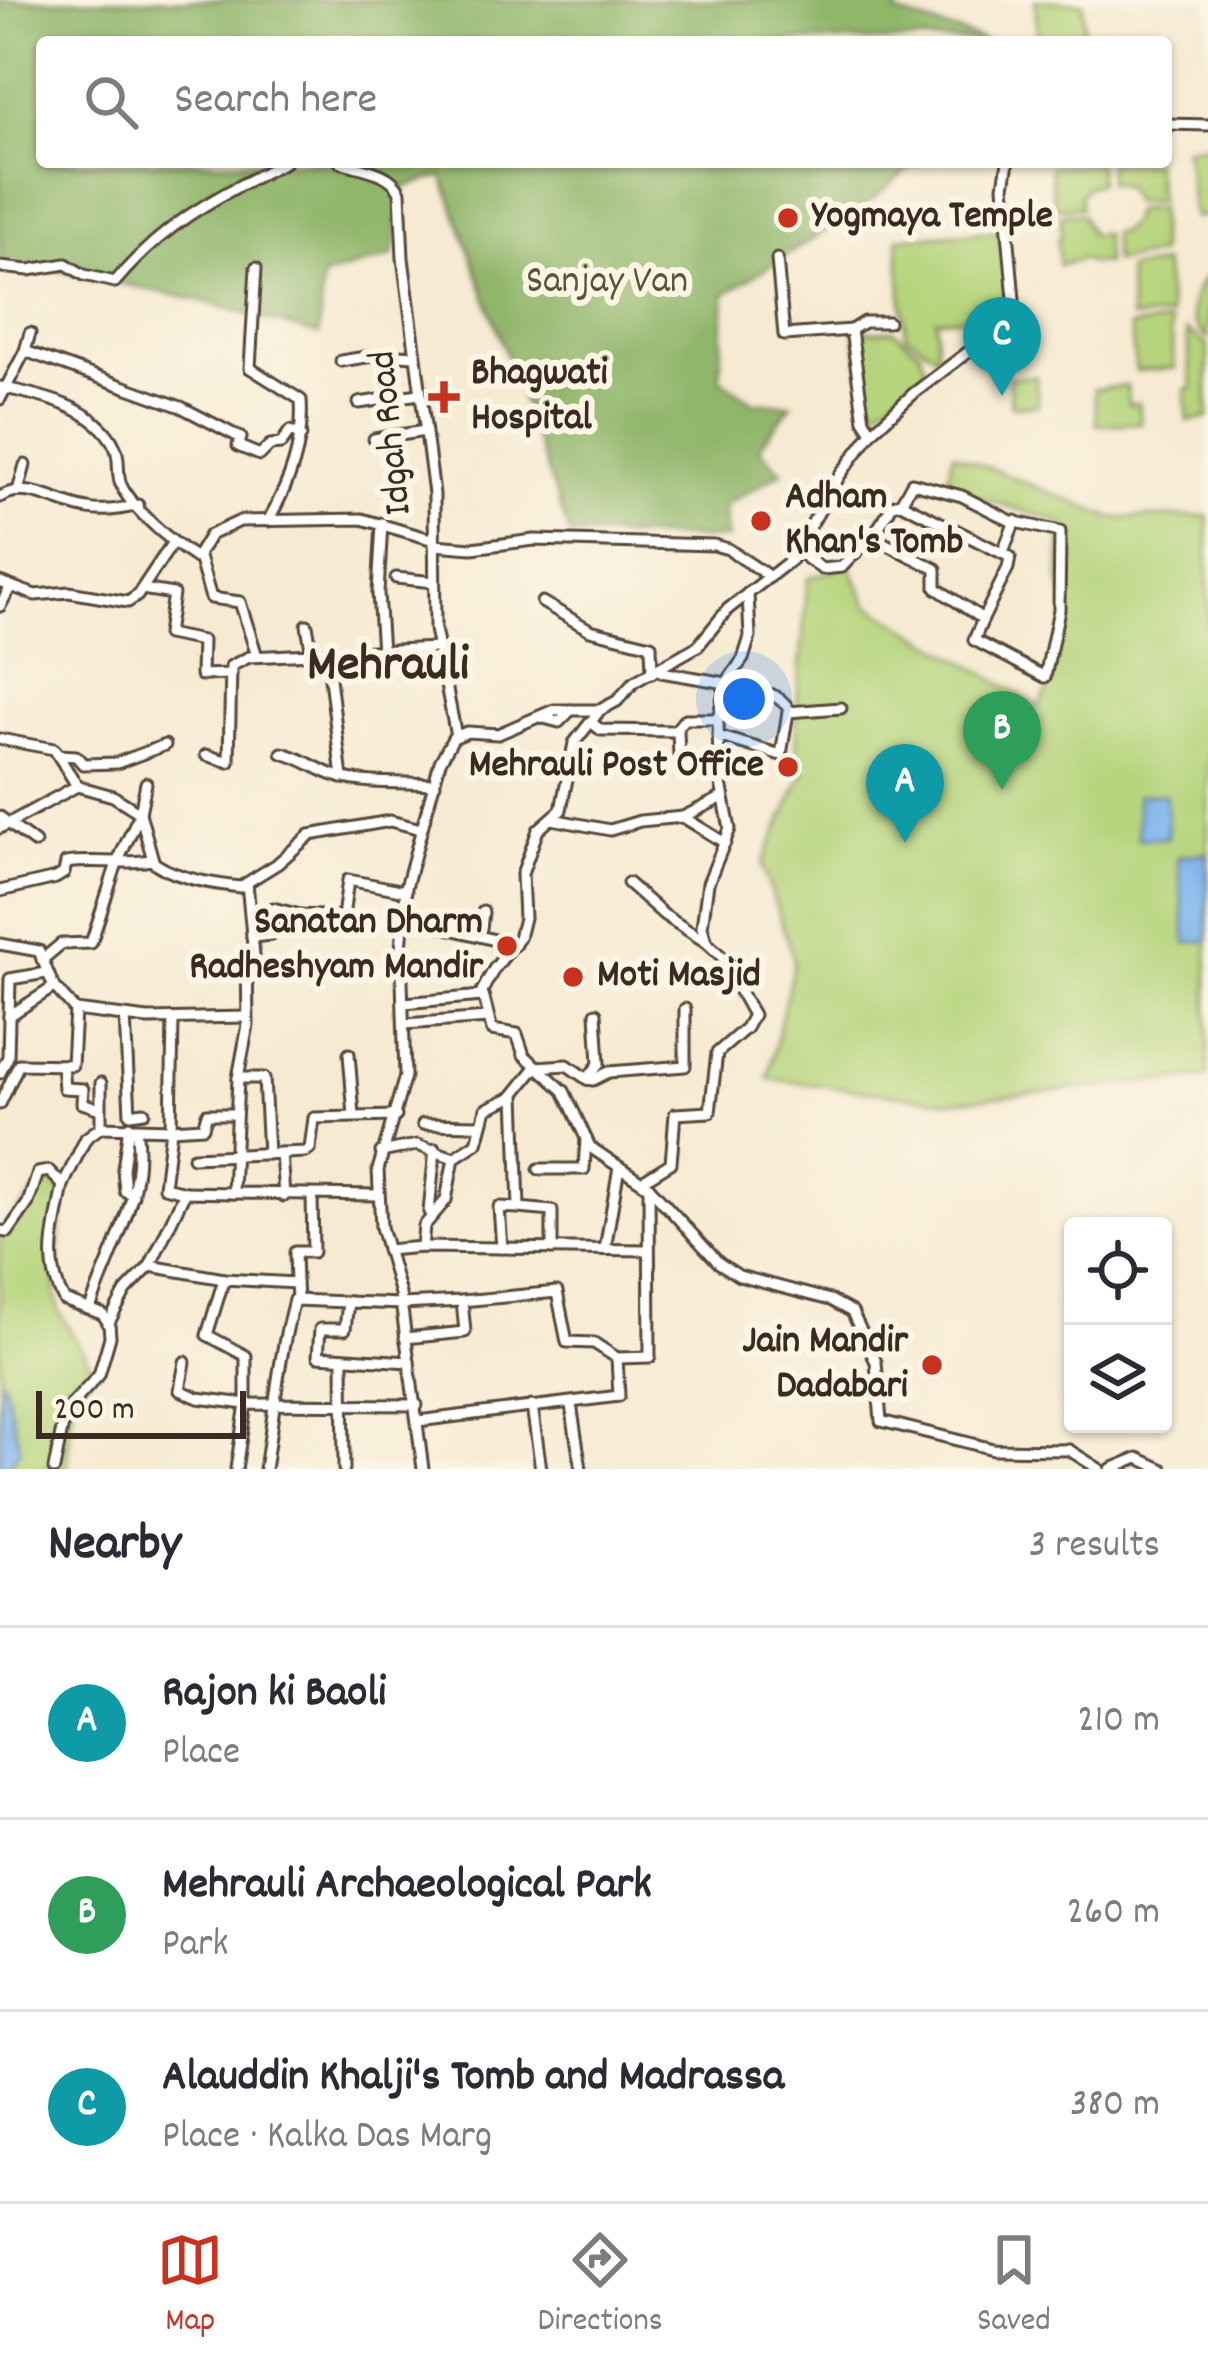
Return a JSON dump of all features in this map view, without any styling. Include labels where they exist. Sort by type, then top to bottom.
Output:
[{"type":"street","points":[[1172,124],[1208,125]]},
{"type":"street","points":[[0,267],[29,270],[65,264],[84,275],[115,282],[173,224],[273,168]]},
{"type":"street","name":"Idgah Road","points":[[360,168],[398,186],[434,494],[437,648],[456,736]]},
{"type":"street","points":[[1006,168],[1014,299],[1009,320],[914,393],[872,432],[794,555],[770,578],[720,617],[698,646],[634,682],[600,710],[571,750],[562,805],[535,835],[522,874],[524,918],[515,945],[494,969],[482,996],[492,1030],[519,1036],[522,1053],[564,1090],[596,1152],[646,1184],[708,1254],[728,1270],[756,1282],[830,1300],[852,1312],[876,1362],[884,1423],[993,1449],[1070,1450],[1100,1469]]},
{"type":"street","points":[[777,259],[784,335],[887,322]]},
{"type":"street","points":[[256,268],[250,368],[301,400],[301,436],[294,467],[268,521]]},
{"type":"street","points":[[851,330],[864,420],[872,432]]},
{"type":"street","points":[[30,333],[25,352],[2,391],[44,398],[98,424],[116,448],[122,486],[152,524],[172,542],[199,556]]},
{"type":"street","points":[[25,352],[192,411],[241,438],[238,446],[260,455],[270,445],[280,444],[290,431],[301,436]]},
{"type":"street","points":[[340,362],[384,354],[415,356]]},
{"type":"street","points":[[359,403],[419,394]]},
{"type":"street","points":[[374,439],[425,431]]},
{"type":"street","points":[[26,466],[6,493],[91,510],[138,505]]},
{"type":"street","points":[[794,555],[817,568],[845,565],[874,538],[892,505],[901,503],[1003,552],[1011,562],[974,640],[1045,677],[1060,610],[1060,532],[1015,521],[962,496],[912,483],[901,503]]},
{"type":"street","points":[[257,656],[240,602],[211,598],[199,556],[206,540],[233,522],[336,518],[382,523],[434,543],[472,548],[534,540],[714,545],[728,549],[770,578]]},
{"type":"street","points":[[1003,552],[1015,521]]},
{"type":"street","points":[[382,523],[378,593],[382,652]]},
{"type":"street","points":[[874,538],[936,569],[935,588],[983,619]]},
{"type":"street","points":[[0,606],[5,585],[35,596],[69,592],[132,600],[172,542]]},
{"type":"street","points":[[396,578],[434,582]]},
{"type":"street","points":[[142,589],[173,594],[167,634],[202,640],[201,675],[231,674]]},
{"type":"street","points":[[706,942],[703,906],[730,829],[718,719],[725,687],[750,637],[748,593]]},
{"type":"street","points":[[542,602],[590,630],[649,644],[654,673]]},
{"type":"street","points":[[307,626],[312,654]]},
{"type":"street","points":[[206,755],[229,763],[231,666],[257,656],[437,648]]},
{"type":"street","points":[[327,653],[342,778]]},
{"type":"street","points":[[654,673],[772,693],[790,711],[782,755],[718,736]]},
{"type":"street","points":[[790,711],[841,708]]},
{"type":"street","points":[[423,1469],[402,1304],[377,1195],[381,1152],[405,1076],[400,949],[406,891],[444,752],[456,736],[498,734],[540,717],[559,722],[571,710],[600,710]]},
{"type":"street","points":[[679,756],[678,731],[685,719],[718,719]]},
{"type":"street","points":[[592,723],[601,730],[678,731]]},
{"type":"street","points":[[0,739],[53,749],[77,786]]},
{"type":"street","points":[[58,755],[104,766],[165,745]]},
{"type":"street","points":[[283,753],[342,778],[435,784]]},
{"type":"street","points":[[42,960],[61,944],[91,944],[117,863],[140,813],[146,783]]},
{"type":"street","points":[[2,822],[77,786],[113,796],[140,813],[153,860],[160,868],[235,887],[277,864],[310,836],[390,821],[421,829]]},
{"type":"street","points":[[552,819],[610,830],[640,821],[683,817],[723,797]]},
{"type":"street","points":[[683,817],[725,843]]},
{"type":"street","points":[[2,822],[35,843]]},
{"type":"street","points":[[0,891],[56,878],[64,873],[66,863],[153,860]]},
{"type":"street","points":[[252,937],[271,935],[273,908],[343,917],[348,880],[406,891]]},
{"type":"street","points":[[233,1193],[247,958],[254,956],[247,883]]},
{"type":"street","points":[[628,884],[729,960],[740,993],[753,1011],[746,1028],[717,1053],[687,1054]]},
{"type":"street","points":[[481,936],[483,913]]},
{"type":"street","points":[[442,927],[515,945]]},
{"type":"street","points":[[0,944],[35,949],[54,986],[75,1010],[173,1019],[247,1017]]},
{"type":"street","points":[[0,1072],[8,1057],[10,979],[46,973]]},
{"type":"street","points":[[9,1016],[54,986]]},
{"type":"street","points":[[404,1003],[482,996]]},
{"type":"street","points":[[536,1066],[567,1065],[593,1080],[608,1072],[683,1067],[685,1009]]},
{"type":"street","points":[[0,1104],[19,1064],[72,1066],[75,1010]]},
{"type":"street","points":[[586,1079],[599,1064],[596,1012]]},
{"type":"street","points":[[90,1309],[133,1195],[124,1191],[123,1169],[132,1129],[125,1017]]},
{"type":"street","points":[[405,1024],[488,1018]]},
{"type":"street","points":[[173,1019],[171,1129],[164,1187],[284,1196],[377,1195]]},
{"type":"street","points":[[296,1298],[402,1304],[557,1292],[567,1342],[595,1343],[617,1358],[650,1357],[646,1184],[670,1162],[675,1114],[710,1112],[717,1053]]},
{"type":"street","points":[[349,1054],[354,1116]]},
{"type":"street","points":[[62,1065],[64,1088],[82,1089],[82,1103],[100,1109]]},
{"type":"street","points":[[454,1158],[475,1147],[490,1106],[515,1094],[536,1066]]},
{"type":"street","points":[[238,1078],[264,1078],[268,1154]]},
{"type":"street","points":[[101,1083],[101,1127]]},
{"type":"street","points":[[515,1094],[519,1208]]},
{"type":"street","points":[[130,1114],[144,1112]]},
{"type":"street","points":[[54,1469],[64,1419],[99,1376],[110,1337],[102,1314],[64,1300],[50,1254],[63,1185],[86,1138],[101,1127],[202,1128],[207,1114],[236,1114]]},
{"type":"street","points":[[193,1157],[309,1151],[314,1118],[396,1116]]},
{"type":"street","points":[[423,1124],[481,1125]]},
{"type":"street","points":[[538,1169],[584,1169],[586,1139]]},
{"type":"street","points":[[381,1152],[417,1144],[454,1158]]},
{"type":"street","points":[[429,1212],[435,1149]]},
{"type":"street","points":[[280,1153],[284,1196]]},
{"type":"street","points":[[422,1247],[424,1226],[446,1200],[454,1158]]},
{"type":"street","points":[[605,1249],[619,1167]]},
{"type":"street","points":[[0,1232],[8,1232],[28,1203],[38,1173],[49,1171],[63,1185]]},
{"type":"street","points":[[108,1324],[126,1291],[150,1266],[185,1192]]},
{"type":"street","points":[[265,1469],[280,1358],[296,1298],[295,1252],[313,1252],[312,1195]]},
{"type":"street","points":[[502,1248],[499,1207],[551,1210],[551,1249]]},
{"type":"street","points":[[387,1250],[647,1250]]},
{"type":"street","points":[[150,1266],[224,1279],[296,1283]]},
{"type":"street","points":[[224,1279],[207,1335],[246,1356],[246,1404],[236,1469]]},
{"type":"street","points":[[405,1338],[465,1332],[462,1300]]},
{"type":"street","points":[[348,1302],[344,1330],[319,1331],[318,1356],[409,1362]]},
{"type":"street","points":[[343,1358],[344,1469]]},
{"type":"street","points":[[418,1421],[619,1396],[617,1358]]},
{"type":"street","points":[[184,1362],[180,1390],[198,1398],[277,1406],[417,1406]]},
{"type":"street","points":[[571,1404],[581,1469]]},
{"type":"street","points":[[532,1406],[541,1469]]},
{"type":"street","points":[[1111,1469],[1138,1458],[1162,1469]]},
{"type":"green space","name":"Sanjay Van","points":[[0,0],[900,0],[896,13],[970,36],[36,36],[36,168],[910,168],[866,205],[725,294],[720,378],[753,402],[792,404],[759,447],[782,472],[724,506],[727,539],[570,535],[443,176],[404,187],[393,256],[322,277],[319,335],[202,301],[0,258]]},
{"type":"green space","points":[[1035,0],[1083,3],[1085,36],[1038,36]]},
{"type":"green space","points":[[1208,145],[1208,216],[1193,217],[1185,148]]},
{"type":"green space","points":[[1050,168],[1098,168],[1099,183],[1080,195],[1081,208],[1055,207]]},
{"type":"green space","points":[[1108,168],[1155,168],[1159,201],[1133,202],[1124,188],[1108,183]]},
{"type":"green space","points":[[1159,208],[1159,254],[1114,262],[1112,233],[1130,223],[1134,210]]},
{"type":"green space","points":[[1061,214],[1082,215],[1090,235],[1104,234],[1106,263],[1082,259],[1059,265]]},
{"type":"green space","points":[[1000,231],[1007,297],[997,320],[996,303],[975,304],[974,317],[936,319],[937,356],[905,334],[898,238]]},
{"type":"green space","points":[[1163,264],[1170,316],[1131,319],[1127,269]]},
{"type":"green space","points":[[1208,274],[1208,339],[1195,324],[1192,308],[1196,290]]},
{"type":"green space","points":[[1170,322],[1175,368],[1136,371],[1130,327]]},
{"type":"green space","points":[[893,330],[919,350],[928,374],[868,415],[855,332]]},
{"type":"green space","points":[[1187,331],[1208,346],[1208,418],[1188,421],[1185,390],[1192,388]]},
{"type":"green space","points":[[1036,376],[1038,405],[1011,406],[1009,378]]},
{"type":"green space","points":[[1127,386],[1128,404],[1139,403],[1141,423],[1097,425],[1094,389]]},
{"type":"green space","points":[[953,453],[1112,518],[1208,516],[1208,1077],[950,1101],[768,1079],[794,960],[762,865],[804,772],[797,767],[796,713],[808,578],[850,566],[868,605],[1039,706],[1051,685],[1067,612],[1060,580],[1062,523],[946,487]]},
{"type":"green space","points":[[49,1179],[63,1194],[55,1292],[59,1312],[94,1370],[71,1409],[67,1469],[0,1469],[0,1231]]},
{"type":"water","points":[[1166,794],[1168,838],[1138,839],[1137,795]]},
{"type":"water","points":[[1207,853],[1208,941],[1186,943],[1178,856]]},
{"type":"water","points":[[0,1381],[4,1381],[20,1449],[7,1469],[0,1469]]},
{"type":"place","name":"Yogmaya Temple","points":[[788,218]]},
{"type":"place","name":"Alauddin Khalji's Tomb and Madrassa","points":[[1002,396]]},
{"type":"place","name":"Bhagwati Hospital","points":[[444,397]]},
{"type":"place","name":"Adham Khan's Tomb","points":[[761,521]]},
{"type":"place","name":"Mehrauli Post Office","points":[[788,767]]},
{"type":"place","name":"Mehrauli Archaeological Park","points":[[1002,790]]},
{"type":"place","name":"Rajon ki Baoli","points":[[905,843]]},
{"type":"place","name":"Sanatan Dharm Radheshyam Mandir","points":[[507,946]]},
{"type":"place","name":"Moti Masjid","points":[[573,977]]},
{"type":"place","name":"Jain Mandir Dadabari","points":[[932,1365]]},
{"type":"district","name":"Mehrauli","points":[[388,668]]}]
